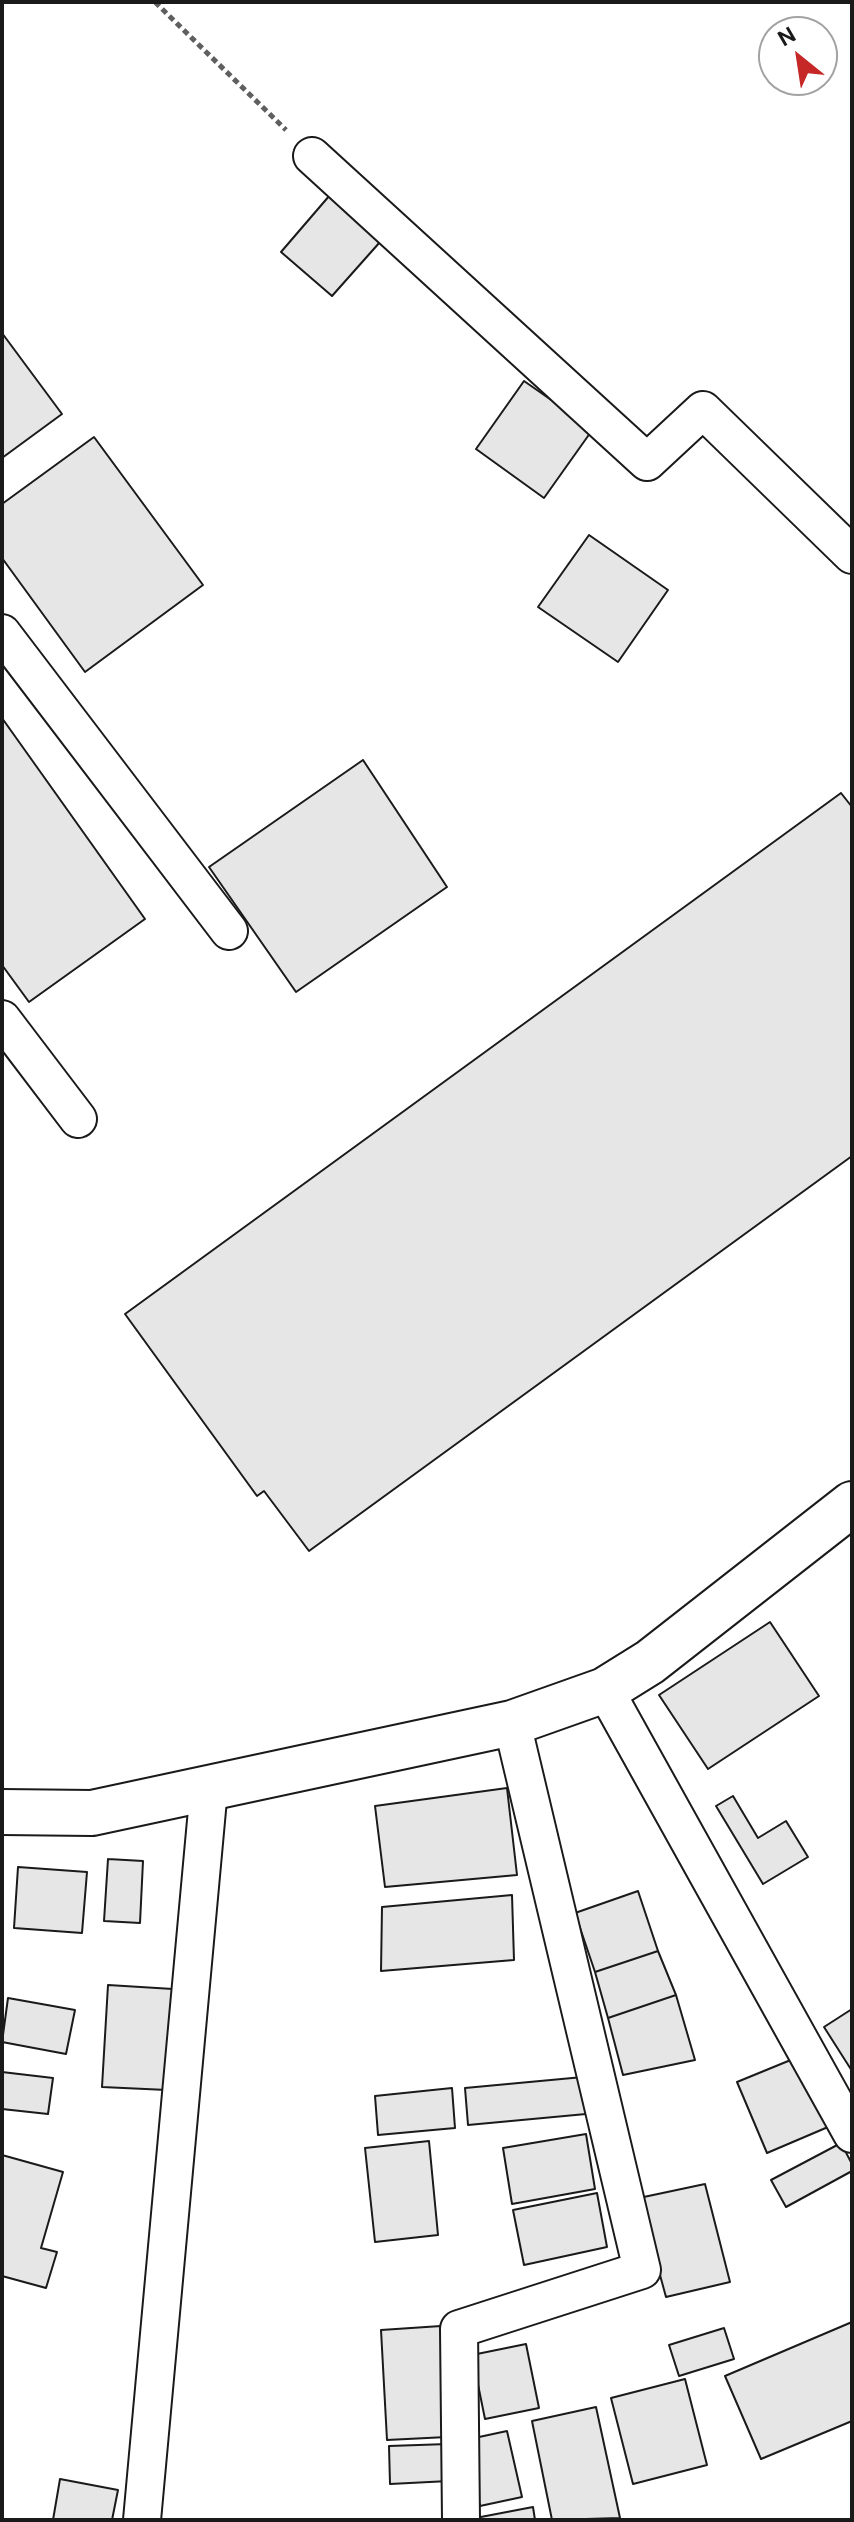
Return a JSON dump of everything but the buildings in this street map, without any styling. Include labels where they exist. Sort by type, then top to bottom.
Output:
[{"type":"street","points":[[312,156],[647,462],[703,410],[852,555]]},
{"type":"street","points":[[2,633],[229,931]]},
{"type":"street","points":[[2,1019],[78,1119]]},
{"type":"street","points":[[2,1812],[92,1813],[512,1723],[605,1690],[650,1662],[852,1504]]},
{"type":"street","points":[[605,1690],[852,2134]]},
{"type":"street","points":[[461,2520],[459,2329],[642,2270],[512,1723]]},
{"type":"street","points":[[142,2520],[209,1788]]},
{"type":"path","points":[[155,2],[312,156]]}]
